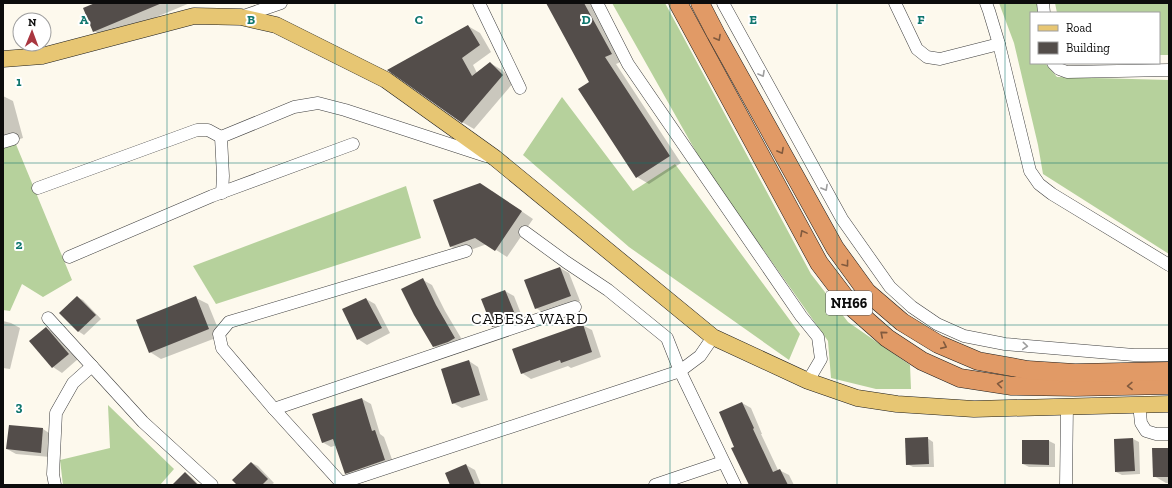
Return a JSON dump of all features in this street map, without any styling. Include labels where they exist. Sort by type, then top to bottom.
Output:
[{"type":"highway","name":"NH66","points":[[678,3],[819,263],[854,309],[887,338],[922,361],[960,378],[1012,386],[1075,387],[1169,385]]},
{"type":"highway","name":"NH66","points":[[700,3],[835,248],[867,292],[902,322],[938,344],[978,361],[1028,370],[1075,373],[1169,371]]},
{"type":"main road","points":[[4,57],[42,56],[194,16],[241,17],[276,25],[386,80],[495,158],[714,337],[808,381],[856,398],[897,404],[974,409],[1169,404]]},
{"type":"street","points":[[241,17],[281,3]]},
{"type":"street","points":[[479,3],[520,88]]},
{"type":"street","points":[[597,3],[628,64],[801,316],[818,337],[822,359],[808,381]]},
{"type":"street","points":[[723,3],[842,219],[890,287],[912,308],[937,324],[964,336],[1005,344],[1134,355],[1169,355]]},
{"type":"street","points":[[895,3],[917,49],[927,57],[940,59],[999,44]]},
{"type":"street","points":[[986,3],[999,44],[1030,171],[1039,184],[1052,194],[1169,265]]},
{"type":"street","points":[[1054,64],[1059,69],[1067,72],[1169,70]]},
{"type":"street","points":[[221,137],[294,107],[318,103],[345,110],[495,158]]},
{"type":"street","points":[[38,188],[197,130],[208,130],[221,137]]},
{"type":"street","points":[[221,137],[223,176],[222,193]]},
{"type":"street","points":[[69,257],[222,193],[353,144]]},
{"type":"street","points":[[525,232],[608,290],[667,338],[680,371],[735,485]]},
{"type":"street","points":[[466,251],[229,322],[219,334],[222,348],[274,409],[342,484],[680,371],[700,356],[714,337]]},
{"type":"street","points":[[274,409],[575,307]]},
{"type":"street","points":[[48,318],[143,422],[212,485]]},
{"type":"street","points":[[55,485],[53,474],[56,413],[73,383],[92,366]]},
{"type":"street","points":[[1139,404],[1141,423],[1146,431],[1156,434],[1169,434]]},
{"type":"street","points":[[1066,485],[1067,406]]},
{"type":"street","points":[[655,485],[724,462]]},
{"type":"green space","points":[[612,3],[665,3],[811,274],[848,322],[910,365],[911,389],[876,389],[831,378],[828,341],[704,166]]},
{"type":"green space","points":[[999,3],[1038,3],[1039,12],[1030,12],[1030,64],[1046,64],[1057,77],[1169,80],[1169,254],[1043,174],[1038,145],[1014,43]]},
{"type":"green space","points":[[1055,3],[1169,3],[1169,55],[1160,55],[1160,12],[1057,12]]},
{"type":"green space","points":[[562,97],[633,191],[675,164],[800,334],[789,360],[629,247],[523,155]]},
{"type":"green space","points":[[15,142],[72,280],[43,297],[22,284],[10,311],[3,310],[3,146]]},
{"type":"green space","points":[[406,186],[421,238],[216,304],[193,266]]},
{"type":"green space","points":[[108,405],[174,469],[160,485],[63,485],[60,460],[110,448]]},
{"type":"building","points":[[95,3],[162,3],[93,32],[83,8]]},
{"type":"building","points":[[546,3],[584,3],[612,54],[605,57],[670,156],[636,178],[578,89],[589,82]]},
{"type":"building","points":[[468,25],[480,45],[462,58],[472,76],[490,62],[503,75],[462,123],[387,70]]},
{"type":"building","points":[[480,183],[522,211],[495,251],[475,238],[450,247],[433,200]]},
{"type":"building","points":[[560,267],[571,296],[535,309],[524,280]]},
{"type":"building","points":[[423,278],[436,305],[455,338],[433,347],[401,289]]},
{"type":"building","points":[[505,290],[517,319],[492,327],[481,299]]},
{"type":"building","points":[[77,296],[96,315],[78,332],[59,313]]},
{"type":"building","points":[[196,296],[209,329],[149,353],[136,320]]},
{"type":"building","points":[[366,298],[382,328],[357,340],[342,309]]},
{"type":"building","points":[[583,324],[592,352],[561,363],[560,360],[521,374],[512,349]]},
{"type":"building","points":[[46,327],[69,354],[52,368],[29,341]]},
{"type":"building","points":[[469,360],[480,395],[452,404],[441,369]]},
{"type":"building","points":[[362,398],[372,431],[375,430],[385,460],[345,474],[333,439],[322,443],[312,414]]},
{"type":"building","points":[[742,402],[773,472],[780,469],[788,485],[749,485],[731,448],[734,447],[719,412]]},
{"type":"building","points":[[9,425],[43,428],[41,453],[6,449]]},
{"type":"building","points":[[928,437],[929,464],[906,465],[905,438]]},
{"type":"building","points":[[1133,438],[1135,471],[1115,472],[1114,439]]},
{"type":"building","points":[[1022,440],[1049,440],[1049,465],[1022,464]]},
{"type":"building","points":[[1152,448],[1169,448],[1169,477],[1153,477]]},
{"type":"building","points":[[251,462],[268,479],[262,485],[237,485],[232,480]]},
{"type":"building","points":[[466,464],[475,485],[450,485],[445,473]]},
{"type":"building","points":[[185,472],[198,485],[172,485]]},
{"type":"district","name":"CABESA WARD","points":[[530,318]]}]
